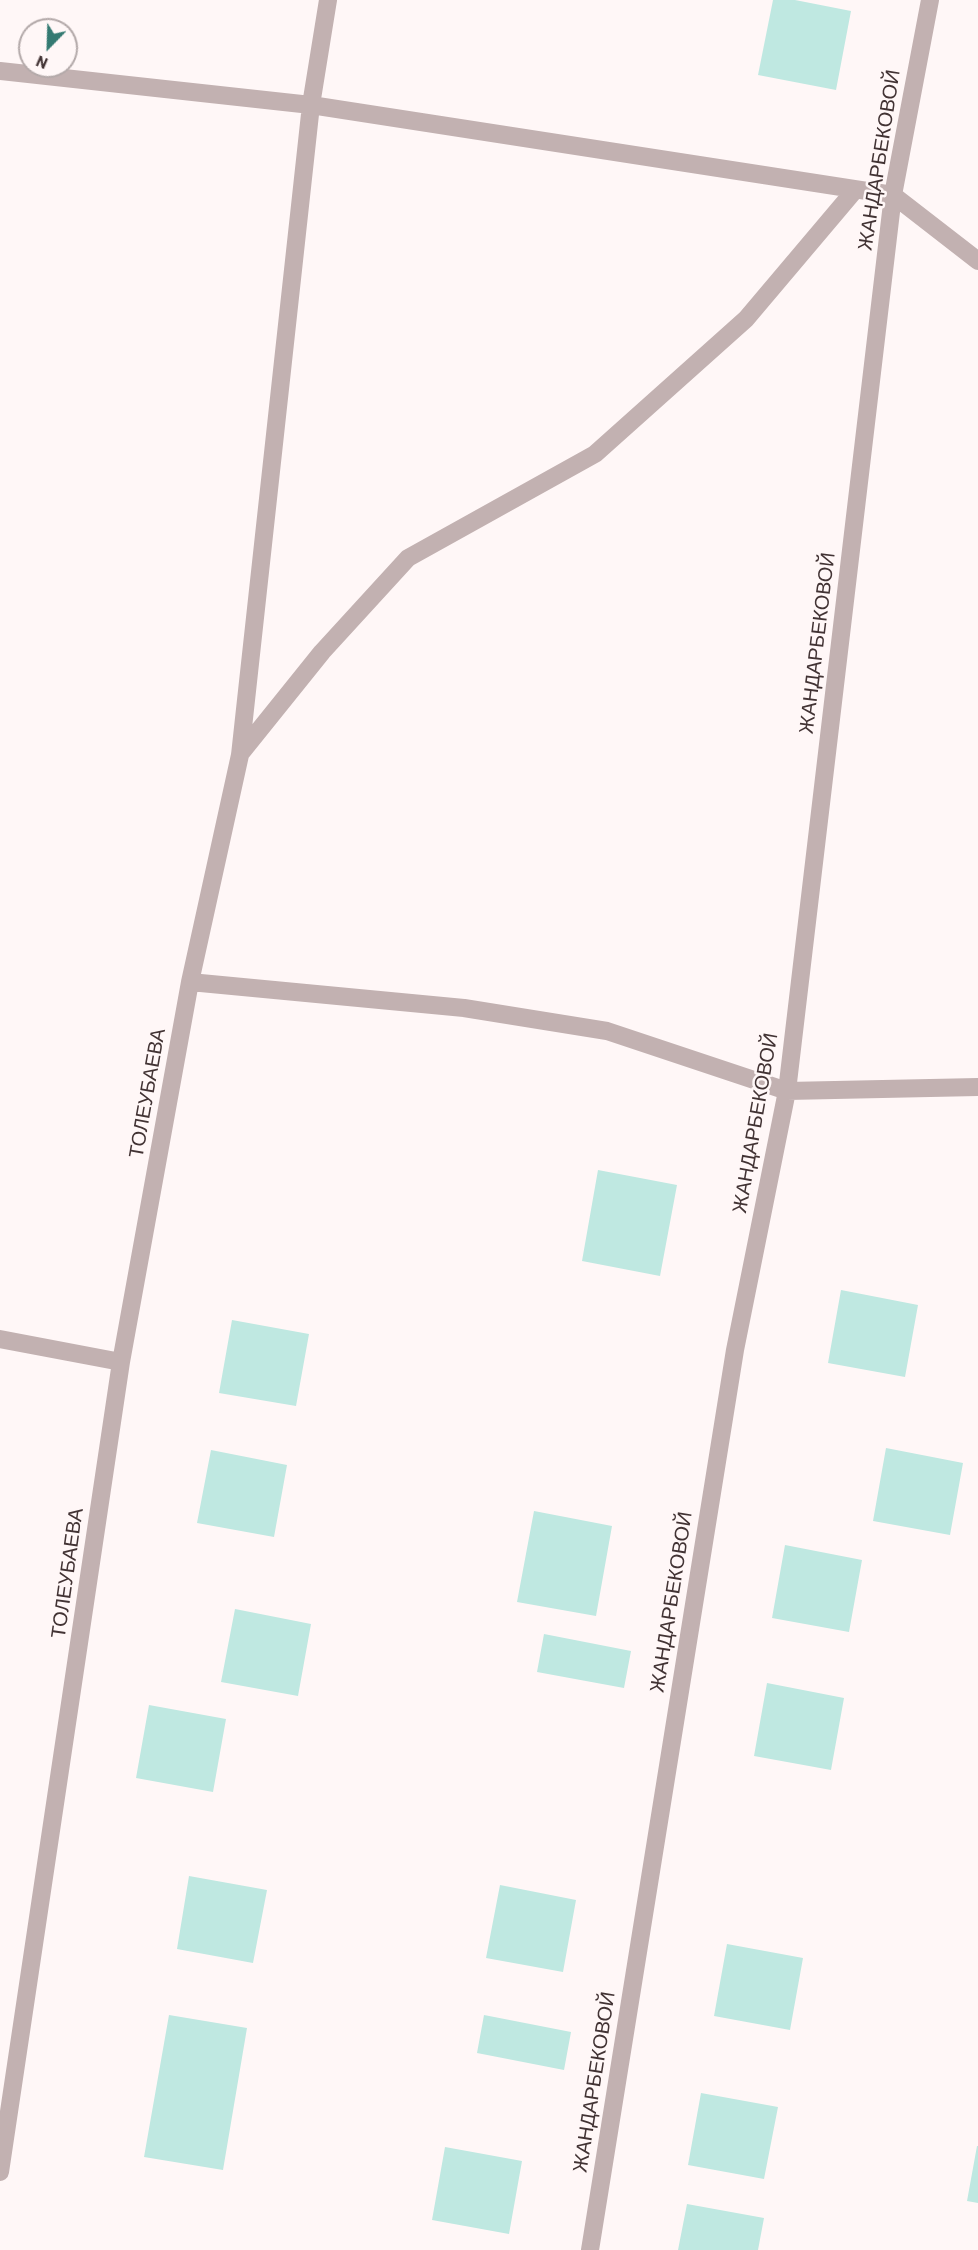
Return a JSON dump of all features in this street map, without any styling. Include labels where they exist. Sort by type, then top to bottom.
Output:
[{"type":"street","name":"ТОЛЕУБАЕВА","points":[[0,2172],[121,1362],[190,982],[240,755],[311,105],[328,0]]},
{"type":"street","name":"ЖАНДАРБЕКОВОЙ","points":[[590,2250],[735,1350],[787,1091],[893,195],[930,0]]},
{"type":"street","points":[[0,71],[311,105],[893,195],[978,261]]},
{"type":"street","points":[[240,755],[322,651],[408,558],[595,454],[746,319],[855,190]]},
{"type":"street","points":[[190,982],[453,1007],[607,1031],[787,1091],[976,1084]]},
{"type":"street","points":[[0,1338],[121,1362]]},
{"type":"building","points":[[773,0],[795,0],[851,11],[836,90],[758,75]]},
{"type":"building","points":[[598,1170],[677,1185],[660,1276],[582,1261]]},
{"type":"building","points":[[841,1290],[918,1305],[905,1377],[828,1363]]},
{"type":"building","points":[[232,1320],[309,1334],[296,1406],[219,1393]]},
{"type":"building","points":[[886,1448],[963,1463],[950,1535],[873,1521]]},
{"type":"building","points":[[211,1450],[287,1465],[274,1537],[197,1523]]},
{"type":"building","points":[[534,1511],[612,1526],[596,1616],[517,1602]]},
{"type":"building","points":[[785,1545],[862,1560],[849,1632],[772,1618]]},
{"type":"building","points":[[235,1609],[311,1624],[298,1696],[221,1682]]},
{"type":"building","points":[[544,1634],[631,1651],[624,1688],[537,1672]]},
{"type":"building","points":[[767,1683],[844,1698],[831,1770],[754,1756]]},
{"type":"building","points":[[149,1705],[226,1719],[213,1792],[136,1778]]},
{"type":"building","points":[[189,1876],[267,1890],[253,1963],[177,1949]]},
{"type":"building","points":[[500,1885],[576,1900],[563,1972],[486,1958]]},
{"type":"building","points":[[727,1944],[803,1958],[790,2030],[714,2016]]},
{"type":"building","points":[[169,2015],[247,2028],[223,2170],[144,2157]]},
{"type":"building","points":[[484,2015],[571,2032],[564,2070],[477,2053]]},
{"type":"building","points":[[701,2093],[778,2107],[764,2179],[688,2165]]},
{"type":"building","points":[[978,2146],[978,2203],[967,2201]]},
{"type":"building","points":[[445,2147],[522,2161],[509,2234],[432,2220]]},
{"type":"building","points":[[687,2204],[764,2218],[758,2250],[678,2250]]}]
